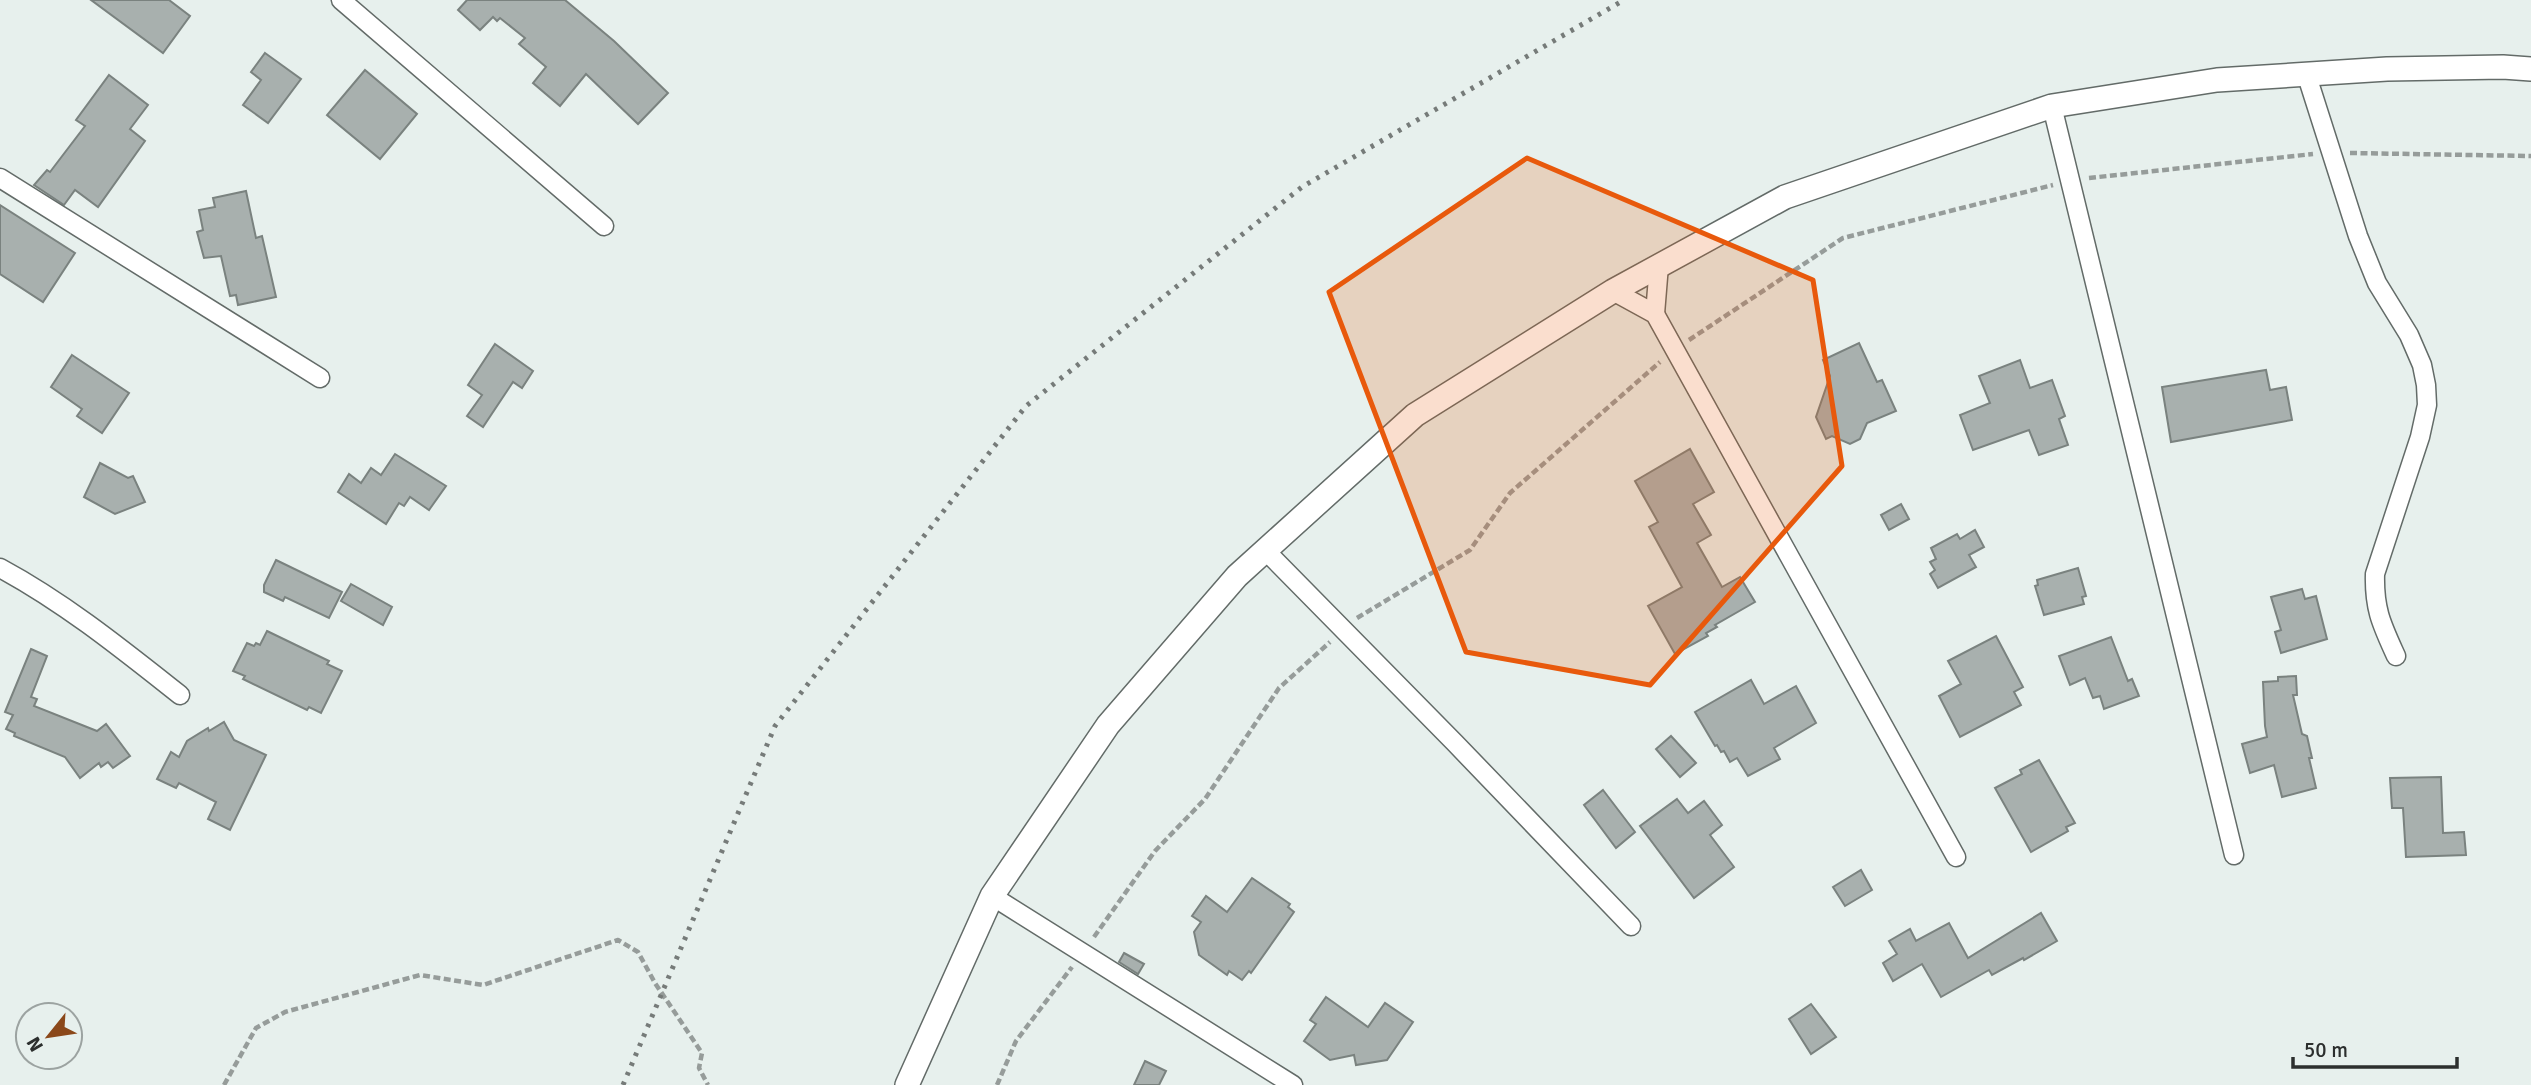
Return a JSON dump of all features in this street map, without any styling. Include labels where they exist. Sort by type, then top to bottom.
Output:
[{"type":"street","points":[[341,0],[604,226]]},
{"type":"street","points":[[907,1085],[992,896],[1108,725],[1237,576],[1415,415],[1613,291],[1785,197],[2052,106],[2217,80],[2386,69],[2531,69]]},
{"type":"street","points":[[2306,74],[2358,236],[2378,283],[2409,335],[2422,365],[2426,386],[2427,405],[2420,437],[2375,574],[2374,598],[2378,618],[2396,656]]},
{"type":"street","points":[[2052,106],[2234,855]]},
{"type":"street","points":[[0,178],[320,378]]},
{"type":"street","points":[[1655,314],[1660,265]]},
{"type":"street","points":[[1613,291],[1655,314],[1956,857]]},
{"type":"street","points":[[1265,550],[1631,926]]},
{"type":"street","points":[[0,568],[103,634],[180,695]]},
{"type":"street","points":[[992,896],[1293,1085]]},
{"type":"path","points":[[997,1085],[1016,1041],[1083,953],[1155,851],[1205,799],[1279,688],[1355,619],[1470,551],[1510,493],[1674,350],[1843,238],[2070,180],[2332,152],[2531,156]]},
{"type":"path","points":[[224,1085],[256,1028],[285,1012],[421,975],[483,985],[618,940],[638,952],[655,983],[702,1053],[699,1068],[708,1085]]},
{"type":"highlighted area","points":[[1527,158],[1813,280],[1842,466],[1650,685],[1466,652],[1329,292]]},
{"type":"building","points":[[91,0],[169,0],[190,16],[163,53]]},
{"type":"building","points":[[467,0],[565,0],[614,41],[668,93],[638,124],[586,74],[560,106],[533,83],[546,67],[519,44],[525,38],[500,18],[497,21],[493,17],[480,30],[458,10]]},
{"type":"building","points":[[265,53],[301,79],[268,123],[243,105],[261,80],[251,72]]},
{"type":"building","points":[[365,70],[417,114],[380,159],[327,115]]},
{"type":"building","points":[[109,75],[148,105],[130,129],[145,141],[98,207],[75,190],[64,205],[34,185],[47,170],[50,172],[85,126],[76,120]]},
{"type":"building","points":[[246,191],[256,238],[262,236],[276,297],[238,305],[236,295],[230,296],[221,256],[204,258],[197,232],[203,230],[199,210],[215,207],[213,198]]},
{"type":"building","points":[[0,205],[75,253],[43,302],[0,274]]},
{"type":"building","points":[[1859,343],[1877,382],[1882,380],[1896,411],[1867,423],[1860,439],[1850,444],[1832,436],[1826,439],[1816,417],[1830,376],[1823,360]]},
{"type":"building","points":[[495,344],[533,371],[522,388],[513,382],[483,427],[467,416],[482,395],[468,385]]},
{"type":"building","points":[[72,355],[129,393],[102,433],[77,416],[82,409],[51,387]]},
{"type":"building","points":[[2020,360],[2030,388],[2052,380],[2065,416],[2059,419],[2068,445],[2039,455],[2029,430],[1973,450],[1960,415],[1990,403],[1979,376]]},
{"type":"building","points":[[2266,370],[2270,390],[2286,387],[2292,420],[2171,442],[2162,387]]},
{"type":"building","points":[[1690,449],[1714,492],[1693,504],[1711,535],[1697,543],[1722,587],[1740,577],[1755,602],[1715,625],[1717,627],[1706,633],[1708,636],[1675,654],[1648,606],[1682,587],[1649,527],[1658,522],[1635,481]]},
{"type":"building","points":[[395,454],[446,486],[429,510],[410,497],[404,506],[399,503],[386,524],[338,492],[349,474],[361,483],[371,468],[381,475]]},
{"type":"building","points":[[100,463],[128,478],[133,476],[145,502],[115,514],[84,497]]},
{"type":"building","points":[[1901,504],[1909,519],[1889,530],[1881,515]]},
{"type":"building","points":[[1975,530],[1984,547],[1969,555],[1976,567],[1938,588],[1930,574],[1935,570],[1930,562],[1936,559],[1931,548],[1957,534],[1960,539]]},
{"type":"building","points":[[276,560],[342,592],[329,618],[285,597],[283,601],[264,592],[264,585]]},
{"type":"building","points":[[2078,568],[2086,596],[2082,597],[2084,604],[2044,615],[2035,586],[2038,585],[2037,580]]},
{"type":"building","points":[[351,584],[392,607],[383,625],[341,601]]},
{"type":"building","points":[[2302,589],[2305,599],[2316,596],[2327,639],[2281,653],[2275,632],[2281,630],[2271,597]]},
{"type":"building","points":[[267,631],[329,661],[327,664],[342,671],[321,713],[309,707],[307,710],[243,679],[245,676],[233,671],[247,643],[260,645]]},
{"type":"building","points":[[1996,636],[2023,687],[2014,692],[2021,705],[1960,737],[1939,696],[1961,684],[1948,661]]},
{"type":"building","points":[[2111,637],[2128,681],[2132,679],[2139,696],[2104,709],[2100,696],[2093,698],[2085,678],[2070,685],[2059,656]]},
{"type":"building","points":[[31,649],[47,656],[31,697],[37,699],[34,706],[97,731],[106,724],[130,756],[113,768],[108,762],[101,767],[99,763],[80,778],[65,757],[14,736],[15,733],[6,729],[13,715],[5,712]]},
{"type":"building","points":[[2296,676],[2297,695],[2293,695],[2302,734],[2307,736],[2316,788],[2282,797],[2274,765],[2250,773],[2242,744],[2267,737],[2263,682],[2278,681],[2278,677]]},
{"type":"building","points":[[1751,680],[1764,704],[1796,686],[1816,723],[1774,748],[1780,759],[1748,776],[1737,758],[1730,762],[1724,751],[1721,752],[1717,745],[1715,746],[1695,712]]},
{"type":"building","points":[[224,722],[234,740],[266,755],[230,830],[208,819],[216,802],[179,783],[176,788],[157,779],[171,752],[179,757],[187,741]]},
{"type":"building","points":[[1671,736],[1696,763],[1680,777],[1656,749]]},
{"type":"building","points":[[2039,760],[2075,823],[2066,827],[2068,831],[2031,852],[1995,788],[2022,774],[2020,770]]},
{"type":"building","points":[[2441,777],[2443,833],[2464,832],[2466,855],[2406,857],[2403,808],[2392,808],[2390,778]]},
{"type":"building","points":[[1603,790],[1635,832],[1616,848],[1584,805]]},
{"type":"building","points":[[1677,799],[1688,813],[1704,801],[1722,825],[1710,835],[1734,867],[1694,898],[1640,826]]},
{"type":"building","points":[[1861,870],[1872,890],[1845,906],[1833,887]]},
{"type":"building","points":[[1252,878],[1290,904],[1288,907],[1294,912],[1251,973],[1249,971],[1242,980],[1229,971],[1227,975],[1199,955],[1194,932],[1201,922],[1192,916],[1206,896],[1227,912]]},
{"type":"building","points":[[2041,913],[2057,941],[1992,975],[1989,970],[1941,997],[1922,964],[1893,981],[1883,963],[1897,954],[1889,941],[1910,929],[1916,941],[1949,923],[1968,958]]},
{"type":"building","points":[[1124,953],[1144,964],[1138,974],[1119,962]]},
{"type":"building","points":[[1326,997],[1368,1027],[1385,1003],[1413,1022],[1387,1060],[1356,1065],[1354,1055],[1330,1060],[1304,1041],[1316,1024],[1310,1020]]},
{"type":"building","points":[[1811,1004],[1836,1037],[1811,1054],[1789,1019]]},
{"type":"building","points":[[1145,1061],[1166,1071],[1159,1085],[1134,1085]]},
{"type":"railway","points":[[623,1085],[775,726],[1026,406],[1302,187],[1624,0]]}]
